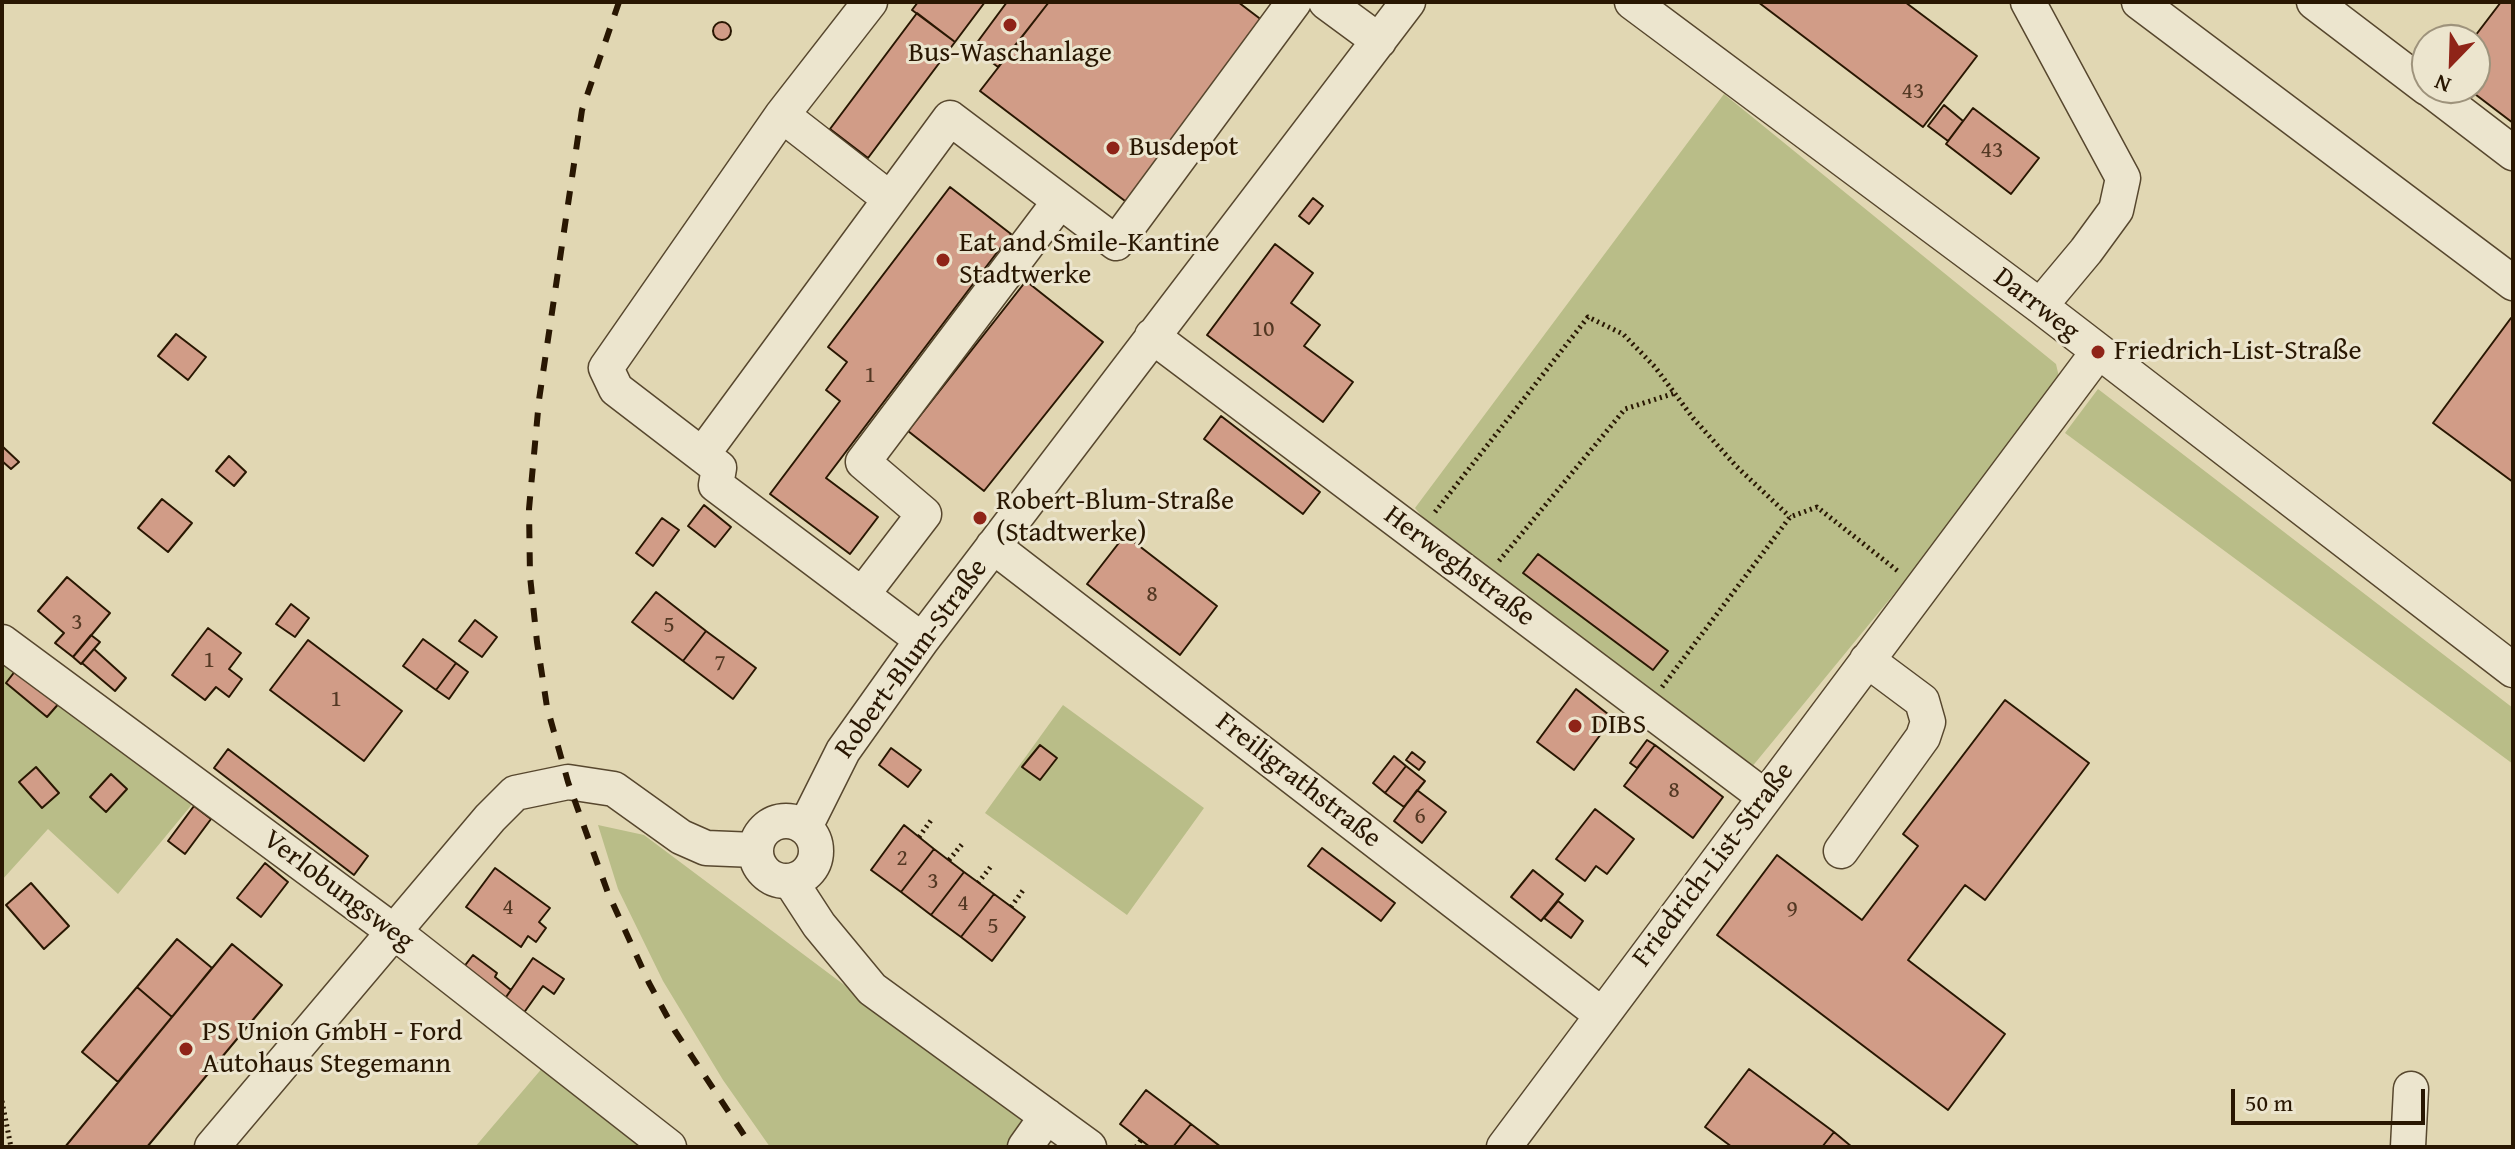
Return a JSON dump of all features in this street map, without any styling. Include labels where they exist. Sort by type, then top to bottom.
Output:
[{"type":"street","points":[[870,2],[782,115],[606,368],[616,389],[719,468],[716,485],[922,640]]},
{"type":"street","points":[[702,455],[950,118],[1116,243],[1294,2]]},
{"type":"street","points":[[1326,2],[1379,41]]},
{"type":"street","name":"Darrweg","points":[[1632,2],[2040,306],[2513,670]]},
{"type":"street","points":[[2028,2],[2123,178],[2116,210],[2040,306]]},
{"type":"street","points":[[2139,2],[2513,283]]},
{"type":"street","points":[[2314,2],[2411,76]]},
{"type":"street","name":"Robert-Blum-Straße","points":[[805,827],[843,751],[922,640],[1379,41],[1401,4]]},
{"type":"street","points":[[2448,104],[2513,153]]},
{"type":"street","points":[[782,115],[890,199]]},
{"type":"street","points":[[862,595],[924,514],[863,462],[1060,201]]},
{"type":"street","name":"Herweghstraße","points":[[1152,336],[1765,797]]},
{"type":"street","name":"Friedrich-List-Straße","points":[[1504,1147],[2098,352]]},
{"type":"street","name":"Freiligrathstraße","points":[[993,546],[1602,1015]]},
{"type":"street","name":"Verlobungsweg","points":[[2,642],[393,931],[669,1147]]},
{"type":"street","points":[[1841,851],[1923,737],[1928,722],[1922,701],[1867,660]]},
{"type":"street","points":[[212,1147],[393,931],[515,793],[568,782],[614,789],[681,837],[706,848],[755,850]]},
{"type":"street","points":[[780,821],[796,822],[805,827],[817,849],[815,863],[801,879],[791,882],[771,878],[756,860],[759,836],[770,825],[780,821]]},
{"type":"street","points":[[791,882],[819,925],[872,989],[1089,1147]]},
{"type":"street","points":[[2408,1147],[2411,1089]]},
{"type":"street","points":[[1025,1147],[1047,1116]]},
{"type":"path","points":[[1416,535],[1588,317],[1623,334],[1736,466],[1790,517]]},
{"type":"path","points":[[1481,584],[1625,409],[1675,393]]},
{"type":"path","points":[[1647,707],[1790,517],[1817,507],[1921,589]]},
{"type":"path","points":[[919,837],[932,819]]},
{"type":"path","points":[[949,860],[963,843]]},
{"type":"path","points":[[978,883],[992,865]]},
{"type":"path","points":[[1011,907],[1024,889]]},
{"type":"path","points":[[2,1101],[11,1147]]},
{"type":"path","points":[[1136,1147],[1141,1140]]},
{"type":"green space","points":[[1724,94],[2056,364],[2059,377],[1912,572],[1751,768],[1433,530],[1415,508]]},
{"type":"green space","points":[[2098,389],[2513,708],[2513,764],[2065,433]]},
{"type":"green space","points":[[2,656],[194,802],[118,894],[48,829],[2,880]]},
{"type":"green space","points":[[1063,705],[1204,808],[1127,915],[985,813]]},
{"type":"green space","points":[[598,825],[644,835],[1026,1121],[1005,1147],[770,1147],[723,1080],[663,981],[618,889]]},
{"type":"green space","points":[[544,1066],[652,1147],[475,1147]]},
{"type":"building","points":[[918,2],[985,2],[955,42],[912,10]]},
{"type":"building","name":"Bus-Waschanlage","points":[[1007,2],[1049,2],[998,67],[973,48]]},
{"type":"building","name":"Busdepot","points":[[1049,2],[1238,2],[1267,24],[1129,204],[980,91]]},
{"type":"building","points":[[1758,2],[1905,2],[1977,56],[1923,127]]},
{"type":"building","points":[[2501,2],[2513,2],[2513,123],[2488,104],[2491,104],[2491,24],[2484,24]]},
{"type":"building","points":[[917,13],[955,42],[868,158],[830,129]]},
{"type":"building","points":[[722,22],[731,31],[722,40],[713,31]]},
{"type":"building","points":[[1944,105],[1963,121],[1948,141],[1928,126]]},
{"type":"building","points":[[1973,108],[2039,158],[2011,194],[1946,144]]},
{"type":"building","points":[[950,187],[1011,234],[826,478],[878,517],[850,554],[770,494],[840,401],[826,390],[847,362],[828,347]]},
{"type":"building","points":[[1313,198],[1323,206],[1309,224],[1299,216]]},
{"type":"building","points":[[1275,244],[1313,273],[1291,303],[1320,325],[1304,346],[1353,382],[1323,422],[1207,335]]},
{"type":"building","points":[[1026,281],[1103,342],[984,491],[908,431]]},
{"type":"building","points":[[2513,319],[2513,482],[2433,423]]},
{"type":"building","points":[[176,334],[206,357],[188,380],[158,356]]},
{"type":"building","points":[[1221,416],[1320,492],[1303,514],[1204,439]]},
{"type":"building","points":[[2,446],[19,462],[11,469],[2,461]]},
{"type":"building","points":[[229,456],[246,472],[234,486],[216,471]]},
{"type":"building","points":[[162,499],[192,523],[168,552],[138,528]]},
{"type":"building","points":[[704,505],[731,527],[715,547],[688,526]]},
{"type":"building","points":[[662,518],[679,530],[653,566],[636,553]]},
{"type":"building","points":[[1125,535],[1217,606],[1180,655],[1087,584]]},
{"type":"building","points":[[1538,554],[1668,651],[1653,670],[1523,573]]},
{"type":"building","points":[[67,577],[110,613],[73,657],[55,643],[64,633],[38,611]]},
{"type":"building","points":[[656,592],[706,631],[683,661],[632,622]]},
{"type":"building","points":[[291,604],[309,618],[295,637],[276,624]]},
{"type":"building","points":[[475,620],[497,637],[482,657],[459,641]]},
{"type":"building","points":[[208,628],[241,653],[229,669],[242,679],[229,697],[216,687],[205,700],[172,675]]},
{"type":"building","points":[[706,631],[756,668],[733,699],[683,661]]},
{"type":"building","points":[[91,635],[100,642],[81,664],[73,657]]},
{"type":"building","points":[[423,639],[456,663],[436,690],[403,666]]},
{"type":"building","points":[[308,640],[402,711],[364,761],[270,690]]},
{"type":"building","points":[[94,649],[126,678],[115,691],[82,663]]},
{"type":"building","points":[[456,663],[468,672],[449,699],[436,690]]},
{"type":"building","points":[[19,666],[61,701],[47,717],[6,683]]},
{"type":"building","points":[[1576,689],[1613,718],[1574,770],[1537,742]]},
{"type":"building","points":[[2005,700],[2089,763],[1985,900],[1965,885],[1908,960],[2005,1034],[1948,1110],[1717,935],[1777,855],[1862,920],[1918,846],[1903,834]]},
{"type":"building","points":[[1647,740],[1655,745],[1637,768],[1630,763]]},
{"type":"building","points":[[1040,745],[1057,758],[1040,780],[1022,767]]},
{"type":"building","points":[[1655,745],[1723,797],[1693,838],[1624,786]]},
{"type":"building","points":[[891,748],[921,770],[908,787],[879,765]]},
{"type":"building","points":[[228,749],[368,856],[354,875],[214,768]]},
{"type":"building","points":[[1412,752],[1425,762],[1419,770],[1406,760]]},
{"type":"building","points":[[1394,756],[1406,766],[1385,793],[1373,783]]},
{"type":"building","points":[[1406,766],[1425,781],[1404,807],[1385,793]]},
{"type":"building","points":[[36,767],[59,793],[42,808],[19,782]]},
{"type":"building","points":[[111,774],[127,789],[106,812],[90,797]]},
{"type":"building","points":[[1417,790],[1446,812],[1422,843],[1394,821]]},
{"type":"building","points":[[194,806],[211,819],[185,854],[168,841]]},
{"type":"building","points":[[1595,809],[1634,839],[1607,874],[1596,866],[1585,881],[1556,859]]},
{"type":"building","points":[[904,825],[934,849],[901,892],[871,870]]},
{"type":"building","points":[[1322,848],[1395,903],[1381,921],[1308,866]]},
{"type":"building","points":[[934,849],[964,872],[931,915],[901,892]]},
{"type":"building","points":[[265,863],[288,882],[261,917],[237,898]]},
{"type":"building","points":[[495,868],[550,908],[539,922],[546,928],[536,942],[528,936],[521,947],[466,907]]},
{"type":"building","points":[[1533,870],[1563,894],[1541,921],[1511,897]]},
{"type":"building","points":[[964,872],[994,894],[961,937],[931,915]]},
{"type":"building","points":[[31,883],[69,926],[44,949],[6,905]]},
{"type":"building","points":[[994,894],[1025,917],[992,961],[961,937]]},
{"type":"building","points":[[1558,901],[1583,921],[1571,938],[1544,918]]},
{"type":"building","points":[[177,939],[212,968],[172,1017],[137,987]]},
{"type":"building","name":"PS Union GmbH - Ford Autohaus Stegemann","points":[[232,944],[282,985],[147,1147],[65,1147]]},
{"type":"building","points":[[473,955],[497,973],[495,977],[511,990],[504,1000],[463,968]]},
{"type":"building","points":[[533,958],[564,979],[554,994],[543,986],[523,1014],[504,1000]]},
{"type":"building","points":[[137,987],[172,1017],[118,1082],[82,1052]]},
{"type":"building","points":[[1749,1069],[1834,1132],[1822,1147],[1732,1147],[1705,1127]]},
{"type":"building","points":[[1146,1090],[1191,1124],[1173,1147],[1150,1147],[1120,1124]]},
{"type":"building","points":[[1191,1124],[1221,1147],[1173,1147]]},
{"type":"building","points":[[1834,1132],[1852,1147],[1822,1147]]},
{"type":"railway","points":[[619,2],[582,110],[539,400],[529,509],[530,576],[537,642],[547,707],[568,782],[608,893],[649,983],[675,1031],[752,1147]]},
{"type":"place","name":"Bus-Waschanlage","points":[[1010,25]]},
{"type":"place","name":"Busdepot","points":[[1113,148]]},
{"type":"place","name":"Eat and Smile-Kantine Stadtwerke","points":[[943,260]]},
{"type":"place","name":"Friedrich-List-Straße","points":[[2098,352]]},
{"type":"place","name":"Robert-Blum-Straße (Stadtwerke)","points":[[980,518]]},
{"type":"place","name":"DIBS","points":[[1575,726]]},
{"type":"place","name":"PS Union GmbH - Ford Autohaus Stegemann","points":[[186,1049]]}]
